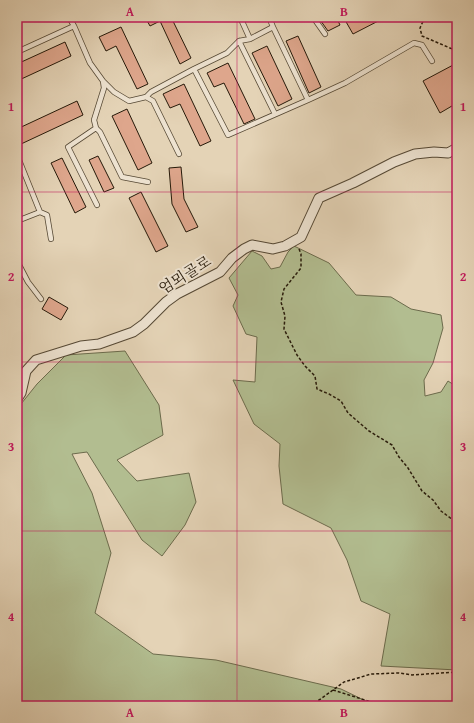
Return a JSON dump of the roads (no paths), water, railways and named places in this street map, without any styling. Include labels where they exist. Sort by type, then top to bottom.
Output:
[{"type":"street","name":"엄뫼골로","points":[[17,399],[21,393],[26,370],[36,360],[81,346],[98,344],[133,332],[144,324],[166,302],[177,294],[220,272],[232,258],[244,249],[252,245],[274,249],[285,246],[301,237],[318,198],[353,183],[394,162],[415,154],[434,152],[448,153],[457,148]]},
{"type":"lane","points":[[69,17],[90,64],[114,92],[129,101],[146,97],[151,92],[227,53],[239,41],[250,39],[273,27]]},
{"type":"lane","points":[[240,17],[250,39]]},
{"type":"lane","points":[[269,17],[308,100]]},
{"type":"lane","points":[[313,17],[325,34]]},
{"type":"lane","points":[[17,52],[74,26]]},
{"type":"lane","points":[[239,41],[275,114]]},
{"type":"lane","points":[[194,69],[228,135],[345,83],[414,43],[422,45],[432,61]]},
{"type":"lane","points":[[103,81],[104,88],[94,120],[96,128],[100,132],[122,177],[148,182]]},
{"type":"lane","points":[[146,97],[153,101],[179,154]]},
{"type":"lane","points":[[96,128],[68,147],[97,205]]},
{"type":"lane","points":[[17,155],[40,212]]},
{"type":"lane","points":[[17,221],[40,212],[47,215],[51,239]]},
{"type":"lane","points":[[17,260],[28,282],[41,299]]}]
